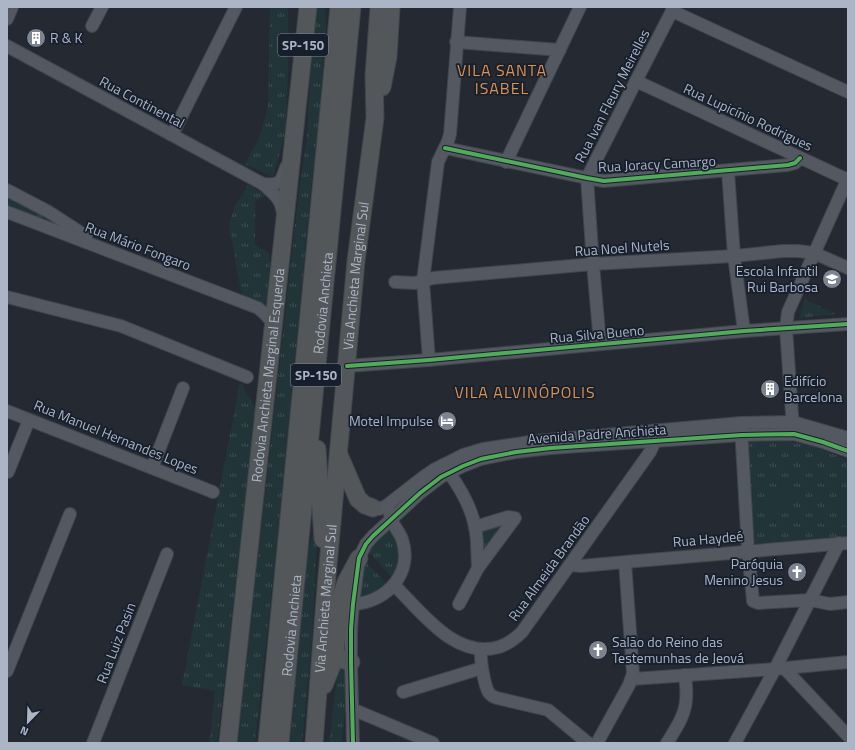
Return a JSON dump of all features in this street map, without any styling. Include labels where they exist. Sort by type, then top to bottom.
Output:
[{"type":"highway","name":"Rodovia Anchieta Marginal Esquerda","points":[[228,743],[308,7]]},
{"type":"highway","points":[[333,7],[335,47]]},
{"type":"highway","name":"Rodovia Anchieta","points":[[270,742],[339,7]]},
{"type":"highway","name":"Rodovia Anchieta","points":[[270,742],[313,403],[352,7]]},
{"type":"highway","name":"Via Anchieta Marginal Sul","points":[[318,704],[326,587],[356,261],[375,118],[374,76],[379,7]]},
{"type":"highway","points":[[375,118],[388,57],[391,7]]},
{"type":"highway","points":[[313,403],[326,587]]},
{"type":"highway","points":[[339,456],[358,499],[365,505],[373,508]]},
{"type":"highway","points":[[318,704],[329,675],[342,661],[341,598],[346,582],[362,551]]},
{"type":"highway","name":"SP-150","points":[[314,743],[318,704]]},
{"type":"street","points":[[7,19],[12,7]]},
{"type":"street","points":[[92,26],[102,7]]},
{"type":"street","points":[[172,135],[236,7]]},
{"type":"street","points":[[429,360],[423,281],[438,162],[450,134],[456,42],[460,7]]},
{"type":"street","points":[[506,162],[580,7]]},
{"type":"street","points":[[673,9],[848,92]]},
{"type":"street","name":"Rua Ivan Fleury Meirelles","points":[[600,344],[587,178],[673,9]]},
{"type":"street","points":[[456,42],[560,50]]},
{"type":"street","name":"Rua Continental","points":[[7,46],[262,184],[278,197],[281,202],[285,224]]},
{"type":"street","name":"Rua Lupicínio Rodrigues","points":[[636,81],[848,179]]},
{"type":"street","name":"Rua Joracy Camargo","points":[[445,148],[506,162],[604,181],[788,165],[795,163],[800,158]]},
{"type":"street","points":[[262,184],[274,185],[279,183],[283,178],[292,149]]},
{"type":"street","points":[[728,171],[734,256],[744,331]]},
{"type":"street","points":[[793,428],[786,328],[788,312],[848,179]]},
{"type":"street","points":[[7,190],[49,212],[105,249]]},
{"type":"street","name":"Rua Mário Fongaro","points":[[7,212],[258,308]]},
{"type":"street","points":[[42,225],[48,220],[49,212]]},
{"type":"street","name":"Rua Noel Nutels","points":[[395,282],[415,284],[433,278],[593,264],[734,256],[783,251],[814,253],[848,268]]},
{"type":"street","points":[[7,297],[121,326],[247,376]]},
{"type":"street","points":[[258,308],[266,307],[276,300]]},
{"type":"street","points":[[258,308],[274,324]]},
{"type":"street","name":"Rua Silva Bueno","points":[[347,366],[429,360],[744,331],[848,324]]},
{"type":"street","points":[[152,468],[183,388]]},
{"type":"street","name":"Rua Manuel Hernandes Lopes","points":[[7,411],[213,492]]},
{"type":"street","points":[[8,472],[29,420]]},
{"type":"street","name":"Avenida Padre Anchieta","points":[[793,428],[823,442],[848,451]]},
{"type":"street","name":"Avenida Padre Anchieta","points":[[373,508],[384,507],[400,497],[422,478],[446,468],[516,452],[655,436],[742,429],[793,428],[848,438]]},
{"type":"street","points":[[742,429],[748,550],[754,602],[810,600],[830,604],[848,602]]},
{"type":"street","name":"Rua Almeida Brandão","points":[[394,585],[450,639],[467,647],[489,649],[501,646],[519,636],[650,452],[655,436]]},
{"type":"street","points":[[446,468],[464,497],[470,511],[475,527],[478,568]]},
{"type":"street","name":"Avenida Padre Anchieta","points":[[362,551],[390,519],[446,468]]},
{"type":"street","points":[[353,604],[374,600],[384,594],[394,585],[403,566],[405,552],[403,540],[400,532],[390,519],[390,513],[400,497]]},
{"type":"street","points":[[353,743],[352,709],[342,661],[362,551],[377,518],[376,512],[373,508]]},
{"type":"street","points":[[7,671],[70,514]]},
{"type":"street","points":[[459,604],[478,568],[515,518],[508,517],[475,527]]},
{"type":"street","points":[[735,743],[780,668],[810,600],[843,543]]},
{"type":"street","name":"Rua Haydeé","points":[[570,565],[581,566],[748,550],[843,543]]},
{"type":"street","name":"Rua Luiz Pasin","points":[[93,743],[167,554]]},
{"type":"street","points":[[597,743],[632,679],[633,673],[625,562]]},
{"type":"street","points":[[481,649],[480,657],[482,668],[487,689],[492,696],[548,710],[588,743]]},
{"type":"street","points":[[632,679],[848,662]]},
{"type":"street","points":[[403,692],[482,668]]},
{"type":"street","points":[[780,668],[848,736]]},
{"type":"street","points":[[667,743],[682,717],[685,707],[687,692],[685,675]]},
{"type":"street","points":[[352,709],[433,743]]},
{"type":"green space","points":[[270,7],[288,7],[286,130],[273,177],[245,164],[259,139],[268,106]]},
{"type":"green space","points":[[315,7],[325,7],[326,26],[317,144],[311,188],[279,525],[255,743],[237,743],[299,190],[307,137],[312,31]]},
{"type":"green space","points":[[248,185],[267,195],[255,201],[255,244],[270,254],[268,300],[264,304],[242,297],[229,225],[235,206]]},
{"type":"green space","points":[[7,193],[43,214],[44,217],[41,220],[7,208]]},
{"type":"green space","points":[[804,299],[836,314],[800,318]]},
{"type":"green space","points":[[240,382],[256,409],[217,743],[209,743],[215,691],[182,685]]},
{"type":"green space","points":[[782,440],[817,447],[848,460],[848,536],[755,544],[747,442]]},
{"type":"green space","points":[[783,479],[801,492],[775,522],[758,508]]},
{"type":"green space","points":[[836,498],[848,498],[848,525],[840,526]]},
{"type":"green space","points":[[505,521],[486,549],[480,551],[482,527]]},
{"type":"green space","points":[[389,526],[393,533],[398,552],[397,564],[392,578],[367,550]]},
{"type":"green space","points":[[315,527],[317,538],[312,639],[302,743],[288,743],[300,638],[306,557]]},
{"type":"green space","points":[[363,559],[387,584],[373,594],[359,598]]},
{"type":"green space","points":[[338,667],[346,668],[346,693],[342,743],[329,743]]},
{"type":"cycle path","points":[[445,148],[604,181],[788,165],[795,163],[800,158]]},
{"type":"cycle path","points":[[347,366],[429,360],[744,331],[848,324]]},
{"type":"cycle path","points":[[353,743],[351,629],[359,558],[366,544],[373,536],[420,493],[441,477],[481,459],[516,452],[551,448],[742,435],[794,434],[848,451]]},
{"type":"place","name":"R & K","points":[[36,38]]},
{"type":"place","name":"Escola Infantil Rui Barbosa","points":[[832,279]]},
{"type":"place","name":"Edifício Barcelona","points":[[770,389]]},
{"type":"place","name":"Motel Impulse","points":[[447,421]]},
{"type":"place","name":"Paróquia Menino Jesus","points":[[797,572]]},
{"type":"place","name":"Salão do Reino das Testemunhas de Jeová","points":[[598,650]]},
{"type":"district","name":"VILA SANTA ISABEL","points":[[502,79]]},
{"type":"district","name":"VILA ALVINÓPOLIS","points":[[525,392]]}]
